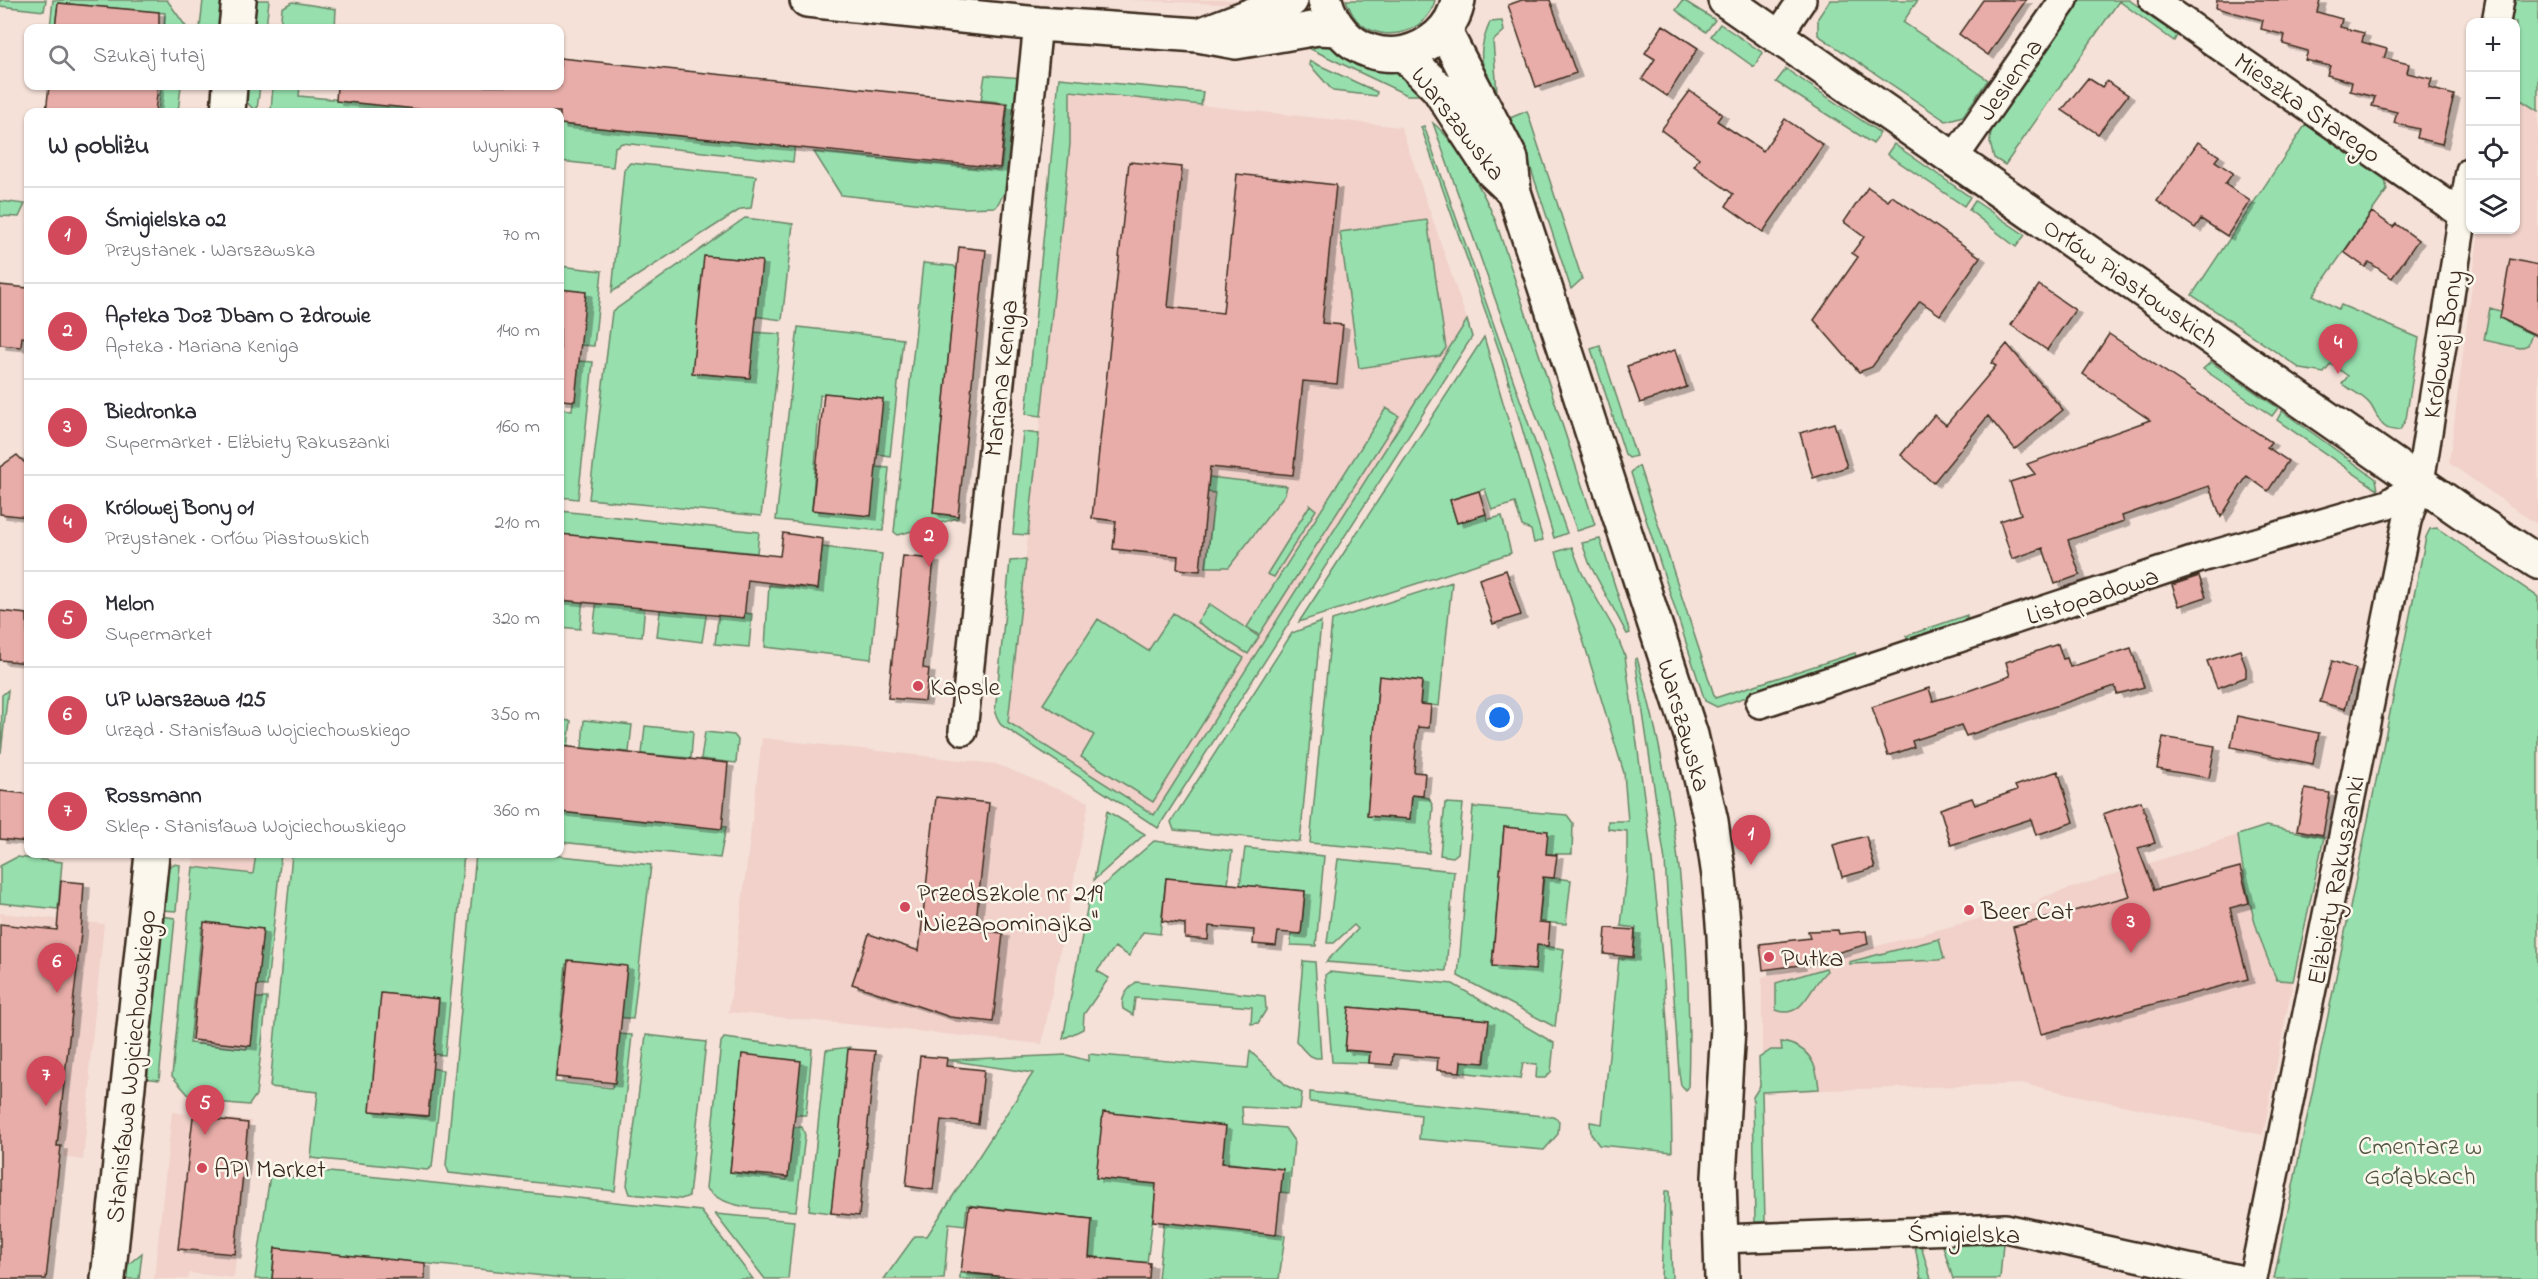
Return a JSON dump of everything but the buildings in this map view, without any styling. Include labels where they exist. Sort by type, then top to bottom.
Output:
[{"type":"street","points":[[236,24],[239,0]]},
{"type":"street","points":[[807,0],[1038,24],[1198,35],[1236,42],[1318,28],[1331,14],[1351,42],[1367,51],[1386,55],[1404,54],[1427,45],[1444,30],[1452,18],[1458,0]]},
{"type":"street","points":[[1198,35],[1291,0]]},
{"type":"street","name":"Orłów Piastowskich","points":[[1725,0],[2538,562]]},
{"type":"street","points":[[1777,37],[1802,0]]},
{"type":"street","name":"Jesienna","points":[[1954,158],[2064,0]]},
{"type":"street","name":"Mieszka Starego","points":[[2152,0],[2463,215]]},
{"type":"street","points":[[2497,18],[2500,0]]},
{"type":"street","name":"Mariana Keniga","points":[[963,731],[1038,24]]},
{"type":"street","name":"Warszawska","points":[[1444,30],[1511,159],[1514,192],[1691,735],[1708,805],[1719,876],[1728,1028],[1719,1177],[1722,1279]]},
{"type":"street","name":"Warszawska","points":[[1404,54],[1438,88],[1492,171],[1514,192]]},
{"type":"street","points":[[228,108],[230,90]]},
{"type":"street","name":"Królowej Bony","points":[[2420,482],[2469,180]]},
{"type":"street","name":"Listopadowa","points":[[1760,704],[2201,558],[2388,504],[2420,482]]},
{"type":"street","name":"Elżbiety Rakuszanki","points":[[2253,1279],[2407,521],[2420,482]]},
{"type":"street","name":"Stanisława Wojciechowskiego","points":[[108,1279],[152,858]]},
{"type":"street","name":"Śmigielska","points":[[1721,1239],[2005,1228],[2238,1279]]},
{"type":"shaded area","points":[[1128,0],[1246,0],[1221,4]]},
{"type":"shaded area","points":[[1070,91],[1401,127],[1467,320],[1154,815],[1008,722],[1070,144]]},
{"type":"shaded area","points":[[2520,100],[2538,111],[2538,525],[2449,463],[2478,234],[2520,234]]},
{"type":"shaded area","name":"Przedszkole nr 219 \"Niezapominajka\"","points":[[762,738],[996,764],[1089,802],[1042,1044],[729,1012]]},
{"type":"shaded area","points":[[2266,826],[2324,837],[2263,1135],[2024,1084],[1762,1092],[1762,977],[2038,903],[2040,898]]},
{"type":"shaded area","points":[[194,858],[255,858],[253,874],[193,867]]},
{"type":"shaded area","points":[[0,913],[104,924],[89,1071],[91,1079],[83,1160],[63,1157],[65,1144],[0,1137]]},
{"type":"shaded area","points":[[172,1112],[251,1121],[234,1278],[189,1273],[188,1279],[154,1279]]},
{"type":"green space","points":[[0,0],[46,0],[44,11],[0,6]]},
{"type":"green space","points":[[53,0],[167,0],[184,24],[164,24],[165,13],[58,3],[55,24],[50,24]]},
{"type":"green space","points":[[203,0],[224,0],[221,24],[200,24]]},
{"type":"green space","points":[[254,0],[269,0],[266,24],[252,24]]},
{"type":"green space","points":[[1346,0],[1435,0],[1424,20],[1405,32],[1394,34],[1371,30],[1361,24]]},
{"type":"green space","points":[[1683,0],[1715,20],[1706,32],[1676,10]]},
{"type":"green space","points":[[1830,0],[1918,0],[1903,22],[1988,80],[1963,116],[1946,121],[1818,35],[1818,18]]},
{"type":"green space","points":[[2079,0],[2129,0],[2178,34],[2174,41],[2119,1],[2005,165],[1994,158],[1990,143],[1991,128]]},
{"type":"green space","points":[[2515,0],[2538,0],[2538,111],[2520,100],[2520,18],[2512,18]]},
{"type":"green space","points":[[292,2],[336,9],[335,24],[280,24],[282,8]]},
{"type":"green space","points":[[1502,21],[1504,31],[1493,41],[1497,92],[1494,93],[1483,65],[1482,51],[1490,22]]},
{"type":"green space","points":[[1720,24],[1763,53],[1754,67],[1711,36]]},
{"type":"green space","points":[[1298,43],[1326,43],[1407,76],[1425,91],[1419,95],[1407,95]]},
{"type":"green space","points":[[1310,61],[1377,92],[1376,96],[1333,91],[1309,64]]},
{"type":"green space","points":[[1786,69],[1880,133],[1873,144],[1776,82]]},
{"type":"green space","points":[[985,75],[1023,78],[1011,181],[996,207],[961,208],[841,195],[814,152],[1001,170],[1008,103],[981,100]]},
{"type":"green space","points":[[1059,78],[1203,92],[1201,105],[1070,91],[1070,144],[1041,416],[1026,414]]},
{"type":"green space","points":[[161,90],[181,90],[178,108],[158,108]]},
{"type":"green space","points":[[246,90],[259,90],[257,108],[252,108],[246,101]]},
{"type":"green space","points":[[273,90],[300,90],[299,96],[430,108],[271,108]]},
{"type":"green space","points":[[1527,111],[1582,279],[1571,289],[1528,160],[1510,118]]},
{"type":"green space","points":[[564,121],[795,143],[793,162],[622,143],[615,147],[613,167],[564,161]]},
{"type":"green space","points":[[1433,123],[1460,155],[1496,222],[1595,525],[1577,531]]},
{"type":"green space","points":[[2306,124],[2385,178],[2387,190],[2313,295],[2338,309],[2341,305],[2419,338],[2406,419],[2400,430],[2388,429],[2384,426],[2367,401],[2342,384],[2348,376],[2331,364],[2324,373],[2301,369],[2192,295]]},
{"type":"green space","points":[[1424,126],[1567,533],[1554,538],[1501,356],[1421,127]]},
{"type":"green space","points":[[1894,144],[1970,197],[1964,206],[1887,154]]},
{"type":"green space","points":[[630,163],[756,176],[751,208],[741,209],[612,292],[624,170]]},
{"type":"green space","points":[[0,201],[24,204],[19,217],[0,216]]},
{"type":"green space","points":[[1975,201],[2025,235],[2016,247],[1969,210]]},
{"type":"green space","points":[[745,218],[793,224],[782,320],[754,316],[694,373],[748,378],[752,332],[781,334],[761,516],[589,499],[612,312]]},
{"type":"green space","points":[[1427,220],[1446,348],[1440,356],[1359,368],[1340,232]]},
{"type":"green space","points":[[923,263],[954,266],[957,270],[933,513],[958,516],[958,518],[898,535],[894,532]]},
{"type":"green space","points":[[564,266],[602,271],[594,346],[579,345],[584,293],[564,291]]},
{"type":"green space","points":[[2490,308],[2509,314],[2522,325],[2521,329],[2532,334],[2528,345],[2520,348],[2484,340]]},
{"type":"green space","points":[[1467,320],[1472,337],[1158,828],[1001,725],[995,713],[1010,561],[1026,560],[1008,722],[1154,815]]},
{"type":"green space","points":[[798,327],[903,339],[890,456],[877,454],[882,399],[820,395],[812,510],[876,467],[889,468],[883,531],[776,520]]},
{"type":"green space","points":[[1484,337],[1543,540],[1534,543],[1531,530],[1522,526],[1515,503],[1492,510],[1485,489],[1450,500],[1457,523],[1486,514],[1487,520],[1502,516],[1511,553],[1299,622]]},
{"type":"green space","points":[[1600,346],[1636,456],[1629,458],[1625,454],[1591,349]]},
{"type":"green space","points":[[578,361],[593,362],[578,499],[564,497],[564,409],[572,410]]},
{"type":"green space","points":[[2211,362],[2278,408],[2272,416],[2203,369]]},
{"type":"green space","points":[[1386,408],[1399,416],[1259,635],[1247,627]]},
{"type":"green space","points":[[2282,411],[2376,479],[2378,490],[2277,420]]},
{"type":"green space","points":[[1023,432],[1039,434],[1028,535],[1013,534]]},
{"type":"green space","points":[[1639,466],[1715,698],[1855,653],[1857,659],[1717,707],[1705,701],[1631,473]]},
{"type":"green space","points":[[1200,476],[1287,486],[1285,494],[1229,567],[1206,567],[1215,493],[1199,491]]},
{"type":"green space","points":[[1310,505],[1316,510],[1274,577],[1267,574]]},
{"type":"green space","points":[[564,511],[759,532],[757,553],[564,534]]},
{"type":"green space","name":"Cmentarz w Gołąbkach","points":[[2437,528],[2538,597],[2538,1279],[2274,1279],[2426,537],[2430,529]]},
{"type":"green space","points":[[1600,539],[1630,633],[1627,634],[1590,565],[1582,543]]},
{"type":"green space","points":[[822,547],[882,554],[871,659],[765,647],[769,585],[818,589]]},
{"type":"green space","points":[[1572,547],[1582,573],[1614,629],[1625,656],[1650,842],[1663,966],[1671,1090],[1672,1152],[1599,1145],[1591,1134],[1590,1122],[1602,1124],[1619,958],[1633,958],[1636,928],[1621,926],[1627,873],[1627,831],[1608,829],[1608,821],[1628,821],[1624,773],[1556,552]]},
{"type":"green space","points":[[1452,582],[1439,706],[1420,704],[1422,681],[1379,677],[1367,815],[1410,819],[1412,795],[1429,798],[1433,807],[1429,853],[1310,843],[1332,620]]},
{"type":"green space","points":[[564,596],[583,598],[580,629],[564,627]]},
{"type":"green space","points":[[597,599],[645,604],[642,637],[593,632]]},
{"type":"green space","points":[[661,604],[707,610],[702,642],[657,636]]},
{"type":"green space","points":[[1210,604],[1259,637],[1248,654],[1197,622]]},
{"type":"green space","points":[[719,610],[752,614],[749,647],[715,644]]},
{"type":"green space","points":[[1173,613],[1244,658],[1153,802],[1081,757],[1094,735],[1043,704],[1098,619],[1148,651]]},
{"type":"green space","points":[[1967,615],[1967,621],[1908,641],[1906,636]]},
{"type":"green space","points":[[1321,622],[1300,842],[1174,830],[1171,822],[1292,633]]},
{"type":"green space","points":[[1637,658],[1663,763],[1679,871],[1688,980],[1689,1034],[1688,1088],[1686,1090],[1681,1085],[1679,1073],[1665,861],[1635,659]]},
{"type":"green space","points":[[8,690],[1,753],[2,695]]},
{"type":"green space","points":[[564,720],[571,721],[568,747],[564,746]]},
{"type":"green space","points":[[584,720],[632,725],[629,752],[582,748]]},
{"type":"green space","points":[[645,726],[693,731],[691,758],[642,754]]},
{"type":"green space","points":[[705,732],[734,735],[738,740],[736,763],[701,759]]},
{"type":"green space","points":[[1445,803],[1463,804],[1458,853],[1453,857],[1440,855]]},
{"type":"green space","points":[[1473,807],[1567,815],[1573,823],[1572,854],[1546,854],[1504,827],[1492,965],[1535,970],[1537,945],[1564,949],[1555,1027],[1458,976]]},
{"type":"green space","points":[[564,811],[726,827],[720,858],[564,842]]},
{"type":"green space","points":[[1107,811],[1145,834],[1094,880]]},
{"type":"green space","points":[[2266,826],[2324,837],[2293,981],[2277,980],[2269,963],[2257,928],[2244,872],[2238,835]]},
{"type":"green space","points":[[1154,841],[1232,851],[1228,884],[1166,878],[1160,934],[1143,932],[1129,956],[1115,947],[1097,971],[1109,978],[1084,1014],[1083,1029],[1063,1039],[1089,898]]},
{"type":"green space","points":[[1245,848],[1324,856],[1316,946],[1291,945],[1291,933],[1301,934],[1305,891],[1240,885]]},
{"type":"green space","points":[[564,856],[651,865],[633,1019],[619,1017],[623,969],[566,964],[555,1082],[612,1088],[618,1034],[632,1035],[615,1191],[449,1173],[446,1165],[476,858]]},
{"type":"green space","points":[[17,857],[62,862],[58,909],[0,903],[0,866]]},
{"type":"green space","points":[[255,858],[281,858],[267,986],[253,985],[258,932],[202,927],[190,1043],[247,1049],[252,998],[267,998],[256,1095],[249,1105],[193,1100],[172,1076],[193,867],[253,874]]},
{"type":"green space","points":[[292,858],[464,858],[445,1055],[432,1054],[372,1111],[426,1117],[431,1068],[443,1070],[432,1167],[427,1170],[311,1158],[318,1092],[270,1087]]},
{"type":"green space","points":[[1338,859],[1454,871],[1446,971],[1326,962],[1358,929],[1354,925],[1334,943],[1327,943]]},
{"type":"green space","points":[[173,864],[180,865],[176,911],[161,910],[165,869]]},
{"type":"green space","points":[[1544,877],[1571,880],[1566,924],[1539,922]]},
{"type":"green space","points":[[160,916],[175,918],[159,1080],[144,1078]]},
{"type":"green space","points":[[1939,939],[1944,959],[1850,964],[1849,962]]},
{"type":"green space","points":[[1303,961],[1315,962],[1321,1058],[1310,1055],[1296,1041]]},
{"type":"green space","points":[[1826,968],[1827,971],[1800,1006],[1786,1012],[1776,1010],[1776,983]]},
{"type":"green space","points":[[1329,972],[1453,984],[1554,1043],[1551,1072],[1545,1078],[1536,1078],[1537,1064],[1523,1063],[1520,1079],[1460,1072],[1461,1061],[1485,1062],[1488,1020],[1350,1007],[1345,1050],[1370,1052],[1369,1063],[1332,1062],[1325,975]]},
{"type":"green space","points":[[1136,982],[1265,996],[1266,1010],[1258,1023],[1251,1024],[1252,1007],[1135,998],[1133,1015],[1123,1009],[1123,1001],[1128,990]]},
{"type":"green space","points":[[646,1035],[706,1042],[689,1196],[681,1199],[630,1194],[627,1185]]},
{"type":"green space","points":[[724,1038],[812,1049],[806,1115],[793,1115],[742,1055],[730,1172],[787,1180],[792,1127],[802,1127],[805,1135],[796,1211],[735,1205],[724,1201],[706,1188],[721,1042]]},
{"type":"green space","points":[[1781,1042],[1798,1047],[1810,1057],[1816,1071],[1819,1089],[1762,1092],[1765,1222],[1755,1222],[1753,1097],[1760,1086],[1759,1058],[1771,1050],[1782,1050]]},
{"type":"green space","points":[[850,1047],[831,1213],[809,1210],[826,1050]]},
{"type":"green space","points":[[1250,1051],[1287,1086],[1302,1093],[1300,1110],[1242,1107],[1243,1124],[1285,1128],[1294,1141],[1289,1193],[1280,1192],[1282,1169],[1221,1162],[1157,1184],[1147,1263],[1087,1256],[1091,1219],[967,1205],[965,1225],[949,1223],[944,1279],[884,1279],[915,1236],[927,1236],[1033,1073],[947,1060],[1067,1055],[1089,1061],[1089,1054],[1248,1068]]},
{"type":"green space","points":[[1310,1092],[1553,1117],[1559,1121],[1558,1134],[1544,1150],[1419,1139],[1421,1115],[1310,1102]]},
{"type":"green space","points":[[310,1170],[701,1211],[753,1279],[574,1279],[275,1248],[272,1279],[255,1279],[270,1175],[309,1179]]},
{"type":"green space","points":[[1665,1191],[1669,1191],[1672,1279],[1661,1279]]},
{"type":"green space","points":[[715,1214],[794,1221],[788,1279],[765,1279]]},
{"type":"green space","points":[[1164,1222],[1276,1233],[1285,1236],[1279,1279],[1158,1279]]},
{"type":"green space","points":[[2003,1243],[2000,1279],[1953,1279],[1943,1246]]},
{"type":"green space","points":[[1915,1246],[1921,1246],[1931,1279],[1921,1279]]},
{"type":"green space","points":[[142,1253],[139,1279],[123,1279],[124,1268]]},
{"type":"green space","points":[[960,1273],[998,1277],[998,1279],[960,1279]]},
{"type":"place","name":"Królowej Bony 01","points":[[2338,374]]},
{"type":"place","name":"Apteka Doz Dbam O Zdrowie","points":[[929,567]]},
{"type":"place","name":"Kapsle","points":[[918,686]]},
{"type":"place","name":"Śmigielska 02","points":[[1751,865]]},
{"type":"place","name":"Przedszkole nr 219 \"Niezapominajka\"","points":[[905,907]]},
{"type":"place","name":"Beer Cat","points":[[1969,910]]},
{"type":"place","name":"Biedronka","points":[[2131,953]]},
{"type":"place","name":"Putka","points":[[1769,957]]},
{"type":"place","name":"UP Warszawa 125","points":[[57,993]]},
{"type":"place","name":"Rossmann","points":[[46,1106]]},
{"type":"place","name":"Melon","points":[[205,1135]]},
{"type":"place","name":"API Market","points":[[202,1168]]}]
